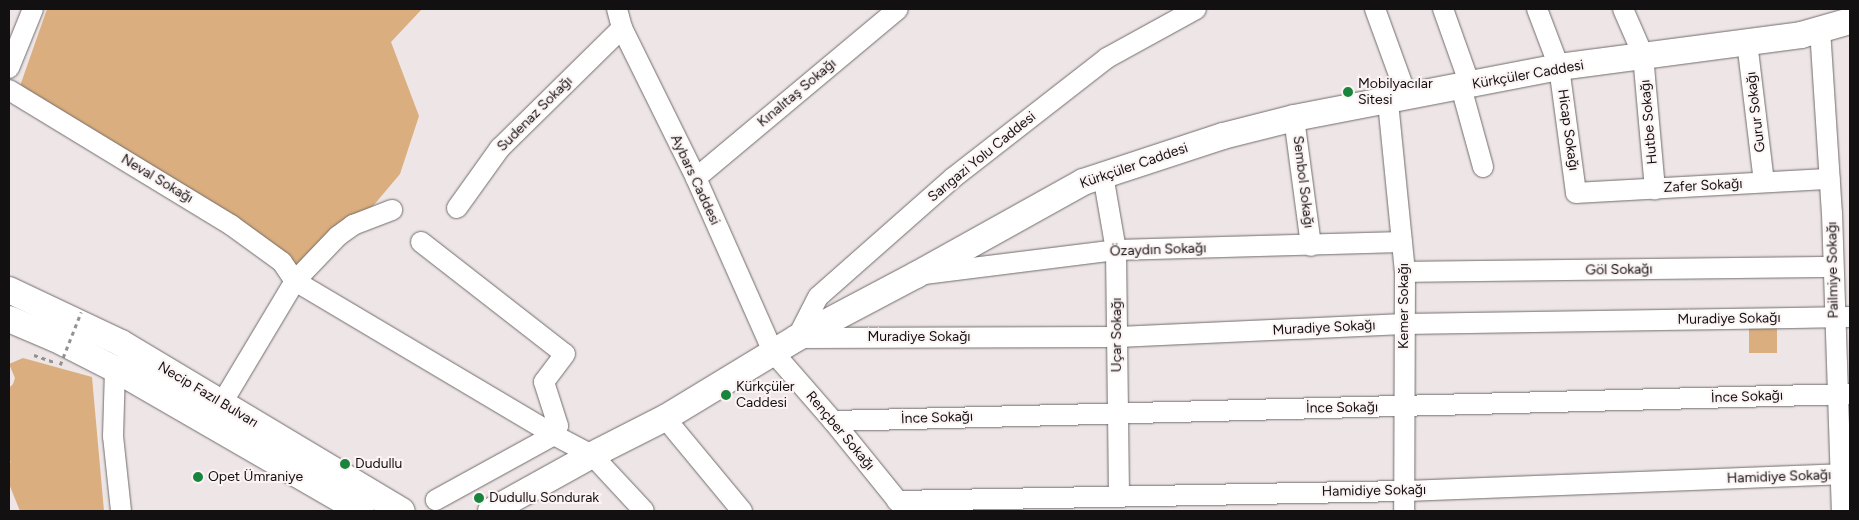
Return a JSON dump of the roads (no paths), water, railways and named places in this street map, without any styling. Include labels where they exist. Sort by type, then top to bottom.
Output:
[{"type":"main road","name":"Kürkçüler Caddesi","points":[[491,511],[592,455],[665,418],[772,352],[916,275],[1083,182],[1223,136],[1294,118],[1397,100],[1559,67],[1801,35],[1850,21]]},
{"type":"main road","name":"Necip Fazıl Bulvarı","points":[[9,290],[121,343],[402,511]]},
{"type":"main road","name":"Necip Fazıl Bulvarı","points":[[9,319],[56,339],[115,369],[361,511]]},
{"type":"main road","name":"Necip Fazıl Bulvarı","points":[[9,330],[67,354],[115,369]]},
{"type":"street","points":[[9,68],[33,9]]},
{"type":"street","name":"Aybars Caddesi","points":[[617,9],[622,28],[696,178],[772,352]]},
{"type":"street","name":"Kınalıtaş Sokağı","points":[[696,178],[898,9]]},
{"type":"street","name":"Sarıgazi Yolu Caddesi","points":[[797,338],[818,297],[954,177],[1107,58],[1196,9]]},
{"type":"street","name":"Kemer Sokağı","points":[[1375,9],[1397,100],[1402,242],[1405,272],[1404,511]]},
{"type":"street","points":[[1443,9],[1465,86],[1483,167]]},
{"type":"street","name":"Hicap Sokağı","points":[[1537,9],[1559,67],[1576,193]]},
{"type":"street","name":"Hutbe Sokağı","points":[[1623,9],[1643,55],[1655,189]]},
{"type":"street","name":"Sudenaz Sokağı","points":[[457,208],[500,148],[622,28]]},
{"type":"street","name":"Pailmiye Sokağı","points":[[1820,29],[1830,179],[1841,224],[1833,267],[1842,317],[1846,474],[1842,511]]},
{"type":"street","name":"Gurur Sokağı","points":[[1747,42],[1764,182]]},
{"type":"street","name":"Neval Sokağı","points":[[9,90],[231,225],[272,254],[288,270],[295,281]]},
{"type":"street","name":"Sembol Sokağı","points":[[1294,118],[1311,246]]},
{"type":"street","name":"Uçar Sokağı","points":[[1104,175],[1116,250],[1119,497]]},
{"type":"street","name":"Zafer Sokağı","points":[[1576,193],[1830,179]]},
{"type":"street","points":[[222,403],[295,281],[338,236],[353,225],[392,210]]},
{"type":"street","points":[[421,242],[565,354],[544,382],[558,426],[554,435],[436,500]]},
{"type":"street","name":"Özaydın Sokağı","points":[[916,275],[1116,250],[1402,242]]},
{"type":"street","name":"Göl Sokağı","points":[[1405,272],[1833,267]]},
{"type":"street","points":[[295,281],[554,435],[592,455],[644,511]]},
{"type":"street","name":"Muradiye Sokağı","points":[[797,338],[1118,337],[1404,324],[1842,317]]},
{"type":"street","name":"Rençber Sokağı","points":[[772,352],[833,421],[902,506]]},
{"type":"street","points":[[115,369],[113,436],[121,511]]},
{"type":"street","name":"İnce Sokağı","points":[[833,421],[1844,394]]},
{"type":"street","points":[[665,418],[742,511]]},
{"type":"street","name":"Hamidiye Sokağı","points":[[902,506],[1119,497],[1403,491],[1846,474]]},
{"type":"place","name":"Mobilyacılar Sitesi","points":[[1348,92]]},
{"type":"place","name":"Kürkçüler Caddesi","points":[[726,395]]},
{"type":"place","name":"Dudullu","points":[[345,464]]},
{"type":"place","name":"Opet Ümraniye","points":[[198,477]]},
{"type":"place","name":"Dudullu Sondurak","points":[[479,498]]}]
